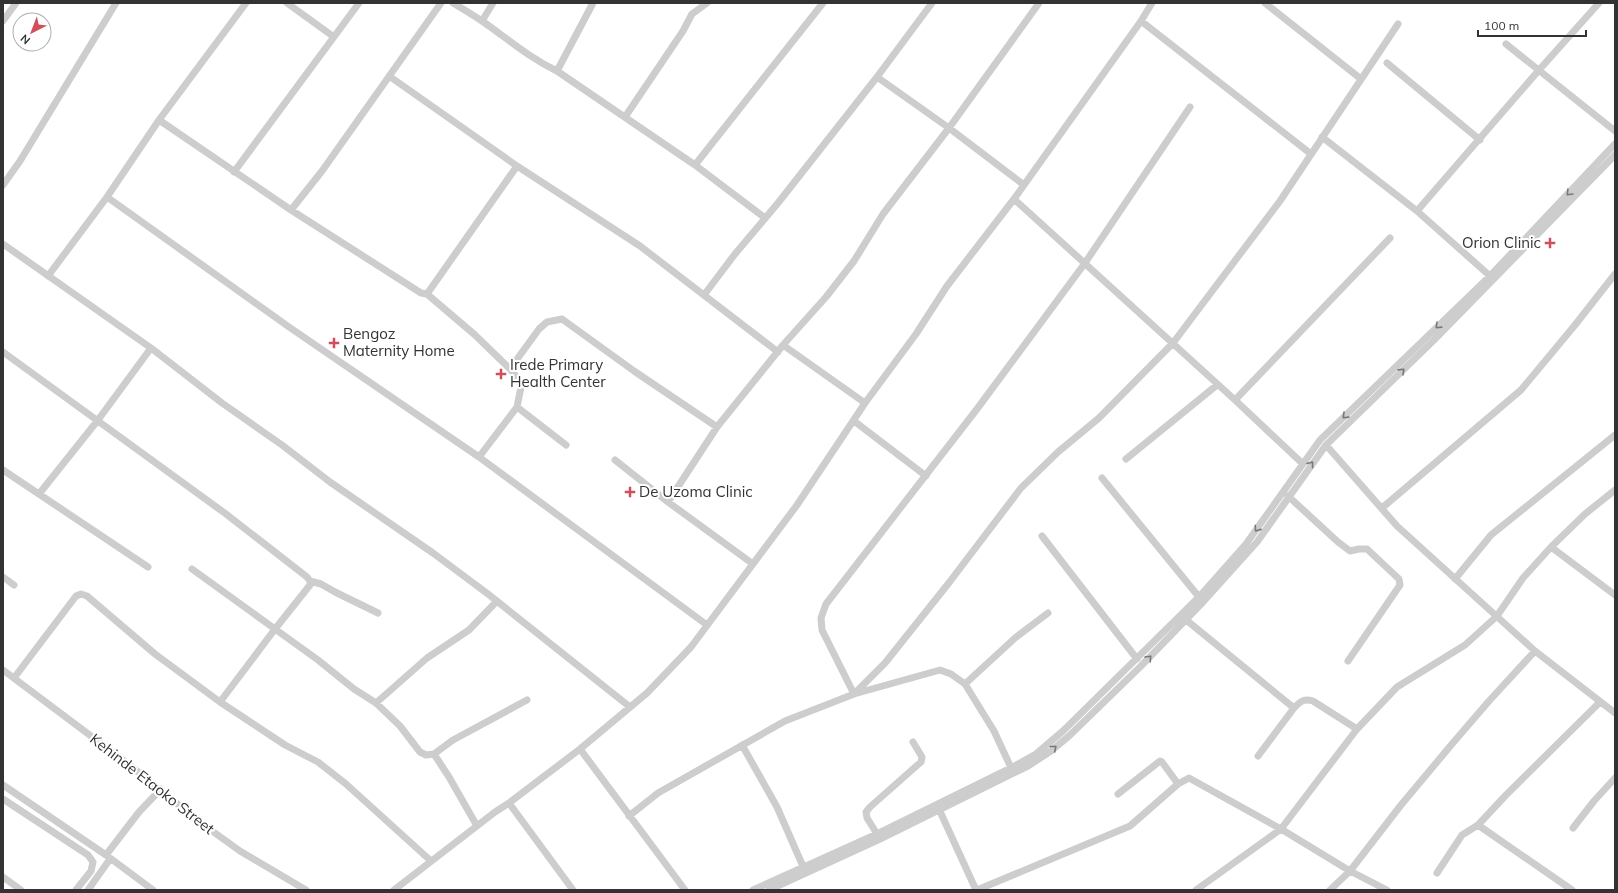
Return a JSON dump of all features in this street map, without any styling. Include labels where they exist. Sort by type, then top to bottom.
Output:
[{"type":"street","points":[[3,21],[16,3]]},
{"type":"street","points":[[3,185],[20,161],[116,3]]},
{"type":"street","points":[[48,276],[107,197],[159,120],[246,3]]},
{"type":"street","points":[[287,3],[334,37]]},
{"type":"street","points":[[234,172],[359,3]]},
{"type":"street","points":[[291,210],[322,171],[441,3]]},
{"type":"street","points":[[453,3],[482,21],[519,49],[557,71],[695,165],[765,218]]},
{"type":"street","points":[[482,21],[494,3]]},
{"type":"street","points":[[557,71],[593,3]]},
{"type":"street","points":[[625,117],[683,31],[698,3]]},
{"type":"street","points":[[692,14],[707,3]]},
{"type":"street","points":[[695,165],[823,3]]},
{"type":"street","points":[[704,295],[735,254],[877,77],[932,3]]},
{"type":"street","points":[[668,502],[717,427],[783,345],[826,297],[854,261],[883,214],[949,128],[1039,3]]},
{"type":"street","points":[[394,890],[580,749],[647,693],[691,647],[796,505],[865,403],[916,334],[947,286],[1014,199],[1141,21],[1152,3]]},
{"type":"street","points":[[1265,3],[1361,79]]},
{"type":"street","points":[[1417,212],[1539,70],[1599,3]]},
{"type":"street","points":[[1141,21],[1311,154]]},
{"type":"street","points":[[854,694],[885,663],[948,584],[1021,488],[1058,452],[1099,418],[1173,343],[1247,246],[1398,24]]},
{"type":"street","points":[[1506,44],[1615,131]]},
{"type":"street","points":[[1387,63],[1480,140]]},
{"type":"street","points":[[389,76],[517,166],[640,246],[778,352]]},
{"type":"street","points":[[877,77],[949,128],[1024,185]]},
{"type":"street","points":[[854,694],[822,630],[821,618],[826,604],[926,476],[1085,263],[1190,108]]},
{"type":"street","points":[[159,120],[291,210],[421,293],[426,294],[475,336],[510,369],[519,380],[521,387],[518,407],[479,457]]},
{"type":"street","points":[[1322,137],[1417,212],[1490,276]]},
{"type":"street","points":[[753,890],[805,870],[878,837],[1012,770],[1039,760],[1069,736],[1140,667],[1203,602],[1257,542],[1288,496],[1326,445],[1434,340],[1586,180],[1615,145]]},
{"type":"street","points":[[1012,770],[1036,754],[1063,731],[1199,597],[1250,539],[1320,440],[1490,276],[1586,180],[1615,155]]},
{"type":"street","points":[[426,294],[517,166]]},
{"type":"street","points":[[107,197],[289,327],[479,457],[707,625]]},
{"type":"street","points":[[1014,199],[1173,343],[1303,464]]},
{"type":"street","points":[[1235,400],[1390,238]]},
{"type":"street","points":[[3,244],[151,348],[222,403],[282,445],[330,482],[433,553],[630,707]]},
{"type":"street","points":[[1382,508],[1521,390],[1615,274]]},
{"type":"street","points":[[510,369],[539,329],[547,322],[562,319],[634,371],[717,427]]},
{"type":"street","points":[[783,345],[865,403]]},
{"type":"street","points":[[39,494],[98,420],[151,348]]},
{"type":"street","points":[[3,352],[241,525],[310,581],[321,584],[378,613]]},
{"type":"street","points":[[1126,459],[1217,385]]},
{"type":"street","points":[[518,407],[566,445]]},
{"type":"street","points":[[854,421],[926,476]]},
{"type":"street","points":[[1455,579],[1491,535],[1615,435]]},
{"type":"street","points":[[1326,445],[1397,526],[1535,651],[1615,713]]},
{"type":"street","points":[[615,460],[668,502],[753,564]]},
{"type":"street","points":[[3,470],[148,567]]},
{"type":"street","points":[[1102,478],[1199,597]]},
{"type":"street","points":[[1196,890],[1280,829],[1357,729],[1397,687],[1465,645],[1497,616],[1524,578],[1551,548],[1585,514],[1615,490]]},
{"type":"street","points":[[1288,496],[1338,542],[1350,551],[1367,549],[1399,579],[1400,585],[1348,661]]},
{"type":"street","points":[[1042,536],[1137,659]]},
{"type":"street","points":[[1551,548],[1615,594]]},
{"type":"street","points":[[192,569],[318,660],[354,689],[376,703],[400,726],[420,752],[426,755],[434,754],[453,740],[527,700]]},
{"type":"street","points":[[3,577],[14,585]]},
{"type":"street","points":[[220,702],[308,588],[310,581]]},
{"type":"street","points":[[14,678],[76,596],[81,594],[87,596],[155,654],[220,702],[285,745],[318,762],[346,784],[431,861]]},
{"type":"street","points":[[376,703],[427,658],[469,630],[497,602]]},
{"type":"street","points":[[965,684],[1015,638],[1048,613]]},
{"type":"street","points":[[1185,619],[1294,708]]},
{"type":"street","points":[[1330,890],[1350,870],[1401,805],[1452,744],[1535,651]]},
{"type":"street","name":"Kehinde Etaoko Street","points":[[3,670],[161,789],[201,823],[240,851],[306,890]]},
{"type":"street","points":[[629,816],[658,793],[785,721],[854,694],[940,670],[951,674],[965,684],[994,731],[1012,770]]},
{"type":"street","points":[[1258,756],[1294,708],[1302,700],[1306,699],[1313,701],[1357,729]]},
{"type":"street","points":[[1437,873],[1462,835],[1478,825],[1506,795],[1600,702]]},
{"type":"street","points":[[878,837],[867,818],[866,812],[921,762],[922,757],[913,742]]},
{"type":"street","points":[[742,745],[777,806],[805,870]]},
{"type":"street","points":[[580,749],[685,890]]},
{"type":"street","points":[[434,754],[477,826]]},
{"type":"street","points":[[1118,794],[1160,760],[1178,784]]},
{"type":"street","points":[[939,807],[977,890],[1130,826],[1178,784],[1189,778],[1387,890]]},
{"type":"street","points":[[1573,828],[1594,801],[1615,778]]},
{"type":"street","points":[[3,785],[108,857],[153,890]]},
{"type":"street","points":[[88,890],[108,857],[139,812],[161,789]]},
{"type":"street","points":[[3,799],[88,856],[93,862],[91,871],[76,890]]},
{"type":"street","points":[[510,803],[573,890]]},
{"type":"street","points":[[1478,825],[1572,890]]},
{"type":"street","points":[[770,890],[805,870]]},
{"type":"street","points":[[3,877],[21,890]]},
{"type":"place","name":"Orion Clinic","points":[[1550,243]]},
{"type":"place","name":"Bengoz Maternity Home","points":[[334,343]]},
{"type":"place","name":"Irede Primary Health Center","points":[[501,374]]},
{"type":"place","name":"De Uzoma Clinic","points":[[630,492]]}]
